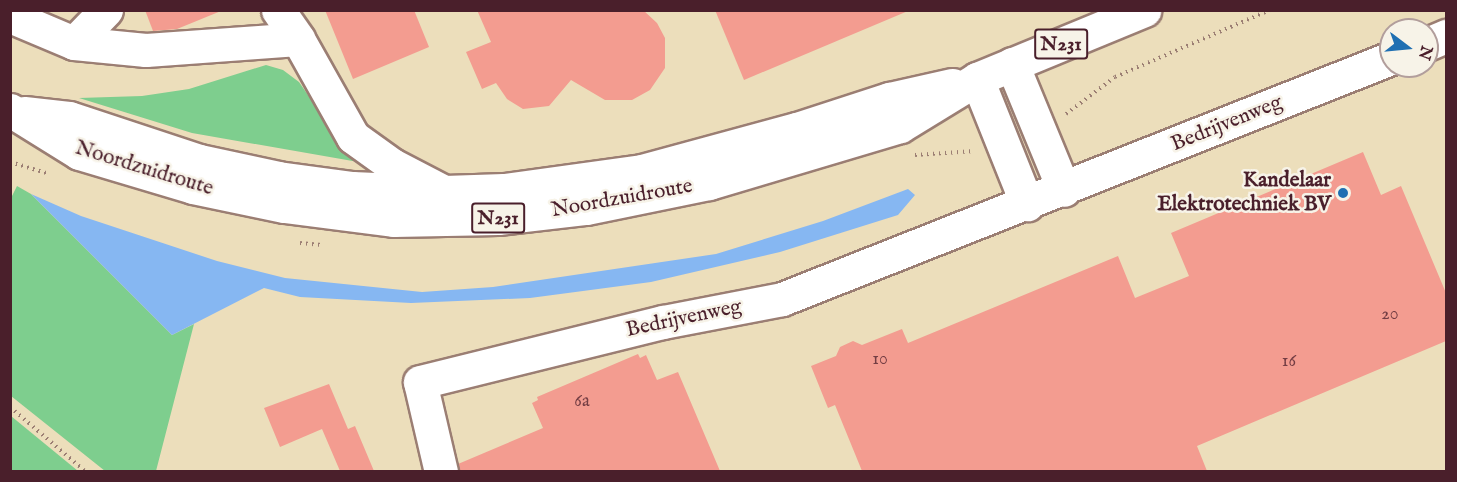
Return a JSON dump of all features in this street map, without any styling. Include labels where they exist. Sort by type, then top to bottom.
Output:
[{"type":"main road","points":[[74,43],[106,10]]},
{"type":"main road","points":[[278,10],[298,39],[353,137],[392,165],[444,192]]},
{"type":"main road","name":"Noordzuidroute","points":[[12,110],[79,153],[193,187],[284,206],[393,220],[498,218],[586,208],[720,180],[900,126],[978,79],[1144,10]]},
{"type":"main road","points":[[10,16],[74,43],[146,50],[298,39]]},
{"type":"main road","name":"Bedrijvenweg","points":[[441,471],[420,382],[663,322],[782,299],[1064,190],[1379,63]]},
{"type":"main road","points":[[1012,64],[1064,190]]},
{"type":"main road","points":[[978,79],[1027,204]]},
{"type":"main road","name":"Noordzuidroute","points":[[12,110],[69,118],[200,161],[278,178],[351,188],[444,192],[504,190],[642,171],[797,129],[889,99],[978,79]]},
{"type":"path","points":[[10,407],[86,471]]},
{"type":"green space","points":[[266,65],[283,70],[299,82],[337,137],[364,163],[192,133],[79,98],[142,96],[189,89]]},
{"type":"green space","points":[[17,186],[31,194],[172,335],[194,324],[156,471],[105,471],[11,396],[10,200]]},
{"type":"green space","points":[[11,416],[78,471],[11,471]]},
{"type":"water","points":[[908,189],[915,195],[898,215],[780,252],[651,282],[530,298],[411,303],[300,297],[264,288],[172,335],[31,194],[81,216],[217,261],[285,278],[422,292],[493,287],[716,254],[823,221]]},
{"type":"building","points":[[145,10],[221,11],[177,29],[153,31]]},
{"type":"building","points":[[325,10],[414,10],[429,47],[353,79]]},
{"type":"building","points":[[477,10],[643,10],[657,23],[665,38],[665,68],[650,90],[632,100],[605,100],[571,80],[549,106],[523,109],[507,99],[496,83],[482,89],[466,52],[491,42]]},
{"type":"building","points":[[715,10],[908,10],[908,11],[744,80]]},
{"type":"building","points":[[1363,152],[1381,195],[1401,186],[1446,293],[1446,341],[1197,446],[1207,471],[862,471],[835,405],[828,408],[811,366],[836,356],[840,347],[853,341],[862,345],[902,329],[908,343],[1118,256],[1135,298],[1189,276],[1171,233]]},
{"type":"building","points":[[638,354],[640,358],[646,355],[657,380],[678,372],[720,471],[459,471],[458,464],[543,428],[532,403],[538,400],[537,397]]},
{"type":"building","points":[[329,384],[348,429],[355,426],[374,471],[340,471],[322,429],[280,447],[264,408]]},
{"type":"place","name":"Kandelaar Elektrotechniek BV","points":[[1343,193]]}]
